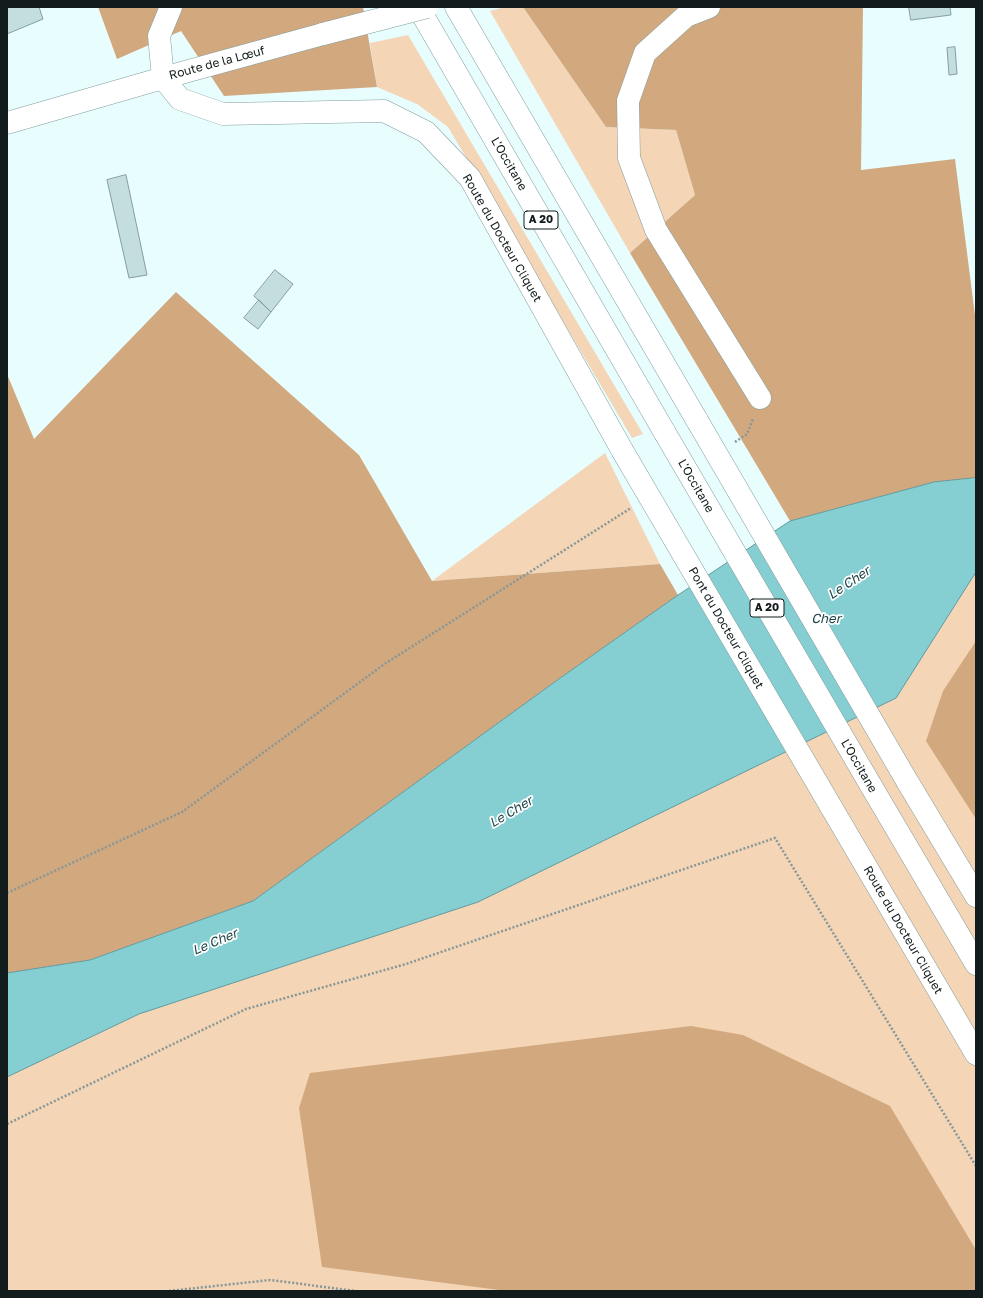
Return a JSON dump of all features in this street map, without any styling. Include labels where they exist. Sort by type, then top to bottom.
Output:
[{"type":"main road","points":[[163,78],[159,36],[171,7]]},
{"type":"main road","name":"L'Occitane","points":[[418,7],[976,964]]},
{"type":"main road","name":"Route de la Lœuf","points":[[7,123],[163,78],[427,7]]},
{"type":"main road","name":"A 20","points":[[456,7],[907,781],[976,896]]},
{"type":"main road","points":[[709,7],[686,16],[644,53],[628,101],[629,158],[656,230],[760,398]]},
{"type":"main road","name":"Route du Docteur Cliquet","points":[[163,78],[180,99],[223,114],[384,112],[426,132],[470,178],[622,450]]},
{"type":"main road","name":"Pont du Docteur Cliquet","points":[[622,450],[830,805]]},
{"type":"main road","name":"Route du Docteur Cliquet","points":[[830,805],[976,1054]]},
{"type":"path","points":[[7,893],[182,812],[386,663],[576,543]]},
{"type":"path","points":[[7,1124],[246,1009],[406,964],[775,838],[976,1166]]},
{"type":"path","points":[[168,1291],[270,1280],[356,1291]]},
{"type":"shaded area","points":[[98,7],[363,7],[377,87],[224,96],[181,31],[117,59]]},
{"type":"shaded area","points":[[505,7],[523,7],[606,127],[676,130],[695,195],[630,253],[490,11]]},
{"type":"shaded area","points":[[523,7],[863,7],[861,170],[955,159],[976,323],[976,478],[934,482],[790,521],[630,253],[695,195],[676,130],[606,127]]},
{"type":"shaded area","points":[[408,35],[643,434],[632,438],[448,127],[417,104],[377,87],[370,43]]},
{"type":"shaded area","points":[[176,292],[359,455],[432,581],[660,564],[678,595],[556,681],[253,901],[90,960],[7,973],[7,374],[34,439]]},
{"type":"shaded area","points":[[605,453],[660,564],[432,581]]},
{"type":"shaded area","points":[[976,572],[976,1291],[7,1291],[7,1077],[139,1014],[478,902],[895,698]]},
{"type":"shaded area","points":[[976,641],[976,819],[926,741],[943,691]]},
{"type":"shaded area","points":[[691,1026],[743,1035],[890,1106],[976,1250],[976,1291],[507,1291],[322,1267],[299,1108],[310,1073]]},
{"type":"water","name":"Cher","points":[[976,478],[976,572],[896,698],[478,902],[139,1014],[7,1077],[7,973],[90,960],[253,901],[556,681],[678,595],[790,521],[934,482]]},
{"type":"building","points":[[7,7],[39,7],[43,19],[7,34]]},
{"type":"building","points":[[909,7],[950,7],[951,15],[911,20]]},
{"type":"building","points":[[955,47],[957,74],[949,75],[947,48]]},
{"type":"building","points":[[126,175],[147,275],[129,278],[107,180]]},
{"type":"building","points":[[275,270],[293,284],[271,312],[254,296]]},
{"type":"building","points":[[259,300],[271,312],[258,329],[244,318]]},
{"type":"water label","name":"Le Cher","points":[[849,583]]},
{"type":"water label","name":"Le Cher","points":[[511,812]]},
{"type":"water label","name":"Le Cher","points":[[215,942]]}]
